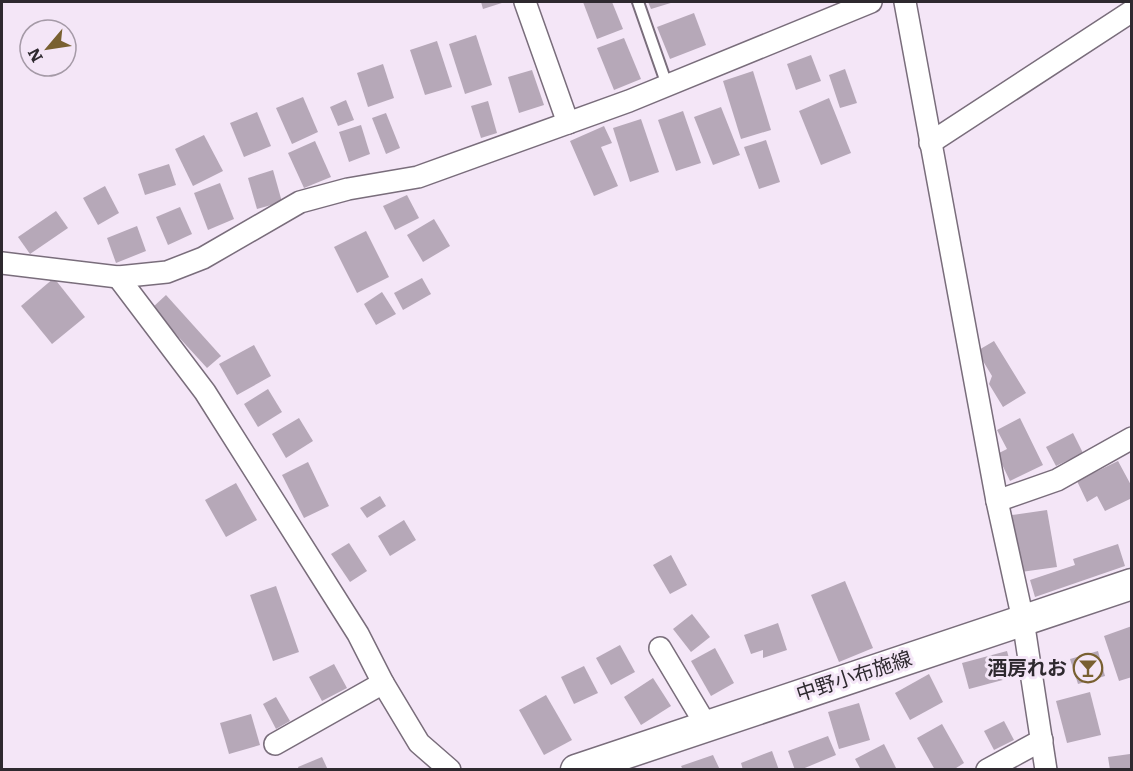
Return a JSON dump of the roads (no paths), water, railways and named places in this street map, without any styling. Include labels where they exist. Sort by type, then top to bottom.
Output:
[{"type":"main road","name":"中野小布施線","points":[[576,770],[1131,584]]},
{"type":"street","points":[[525,2],[568,123]]},
{"type":"street","points":[[2,263],[118,277],[167,272],[203,258],[300,202],[348,189],[418,177],[667,85],[871,2]]},
{"type":"street","points":[[905,2],[997,501],[1023,620],[1046,770]]},
{"type":"street","points":[[930,143],[1131,11]]},
{"type":"street","points":[[118,277],[205,392],[358,634],[383,683],[419,743],[450,770]]},
{"type":"street","points":[[997,501],[1057,480],[1131,438]]},
{"type":"street","points":[[660,648],[706,725]]},
{"type":"street","points":[[275,744],[383,683]]},
{"type":"street","points":[[987,770],[1042,740]]},
{"type":"lane","points":[[638,2],[667,85]]},
{"type":"place","name":"酒房れお","points":[[1088,668]]}]
